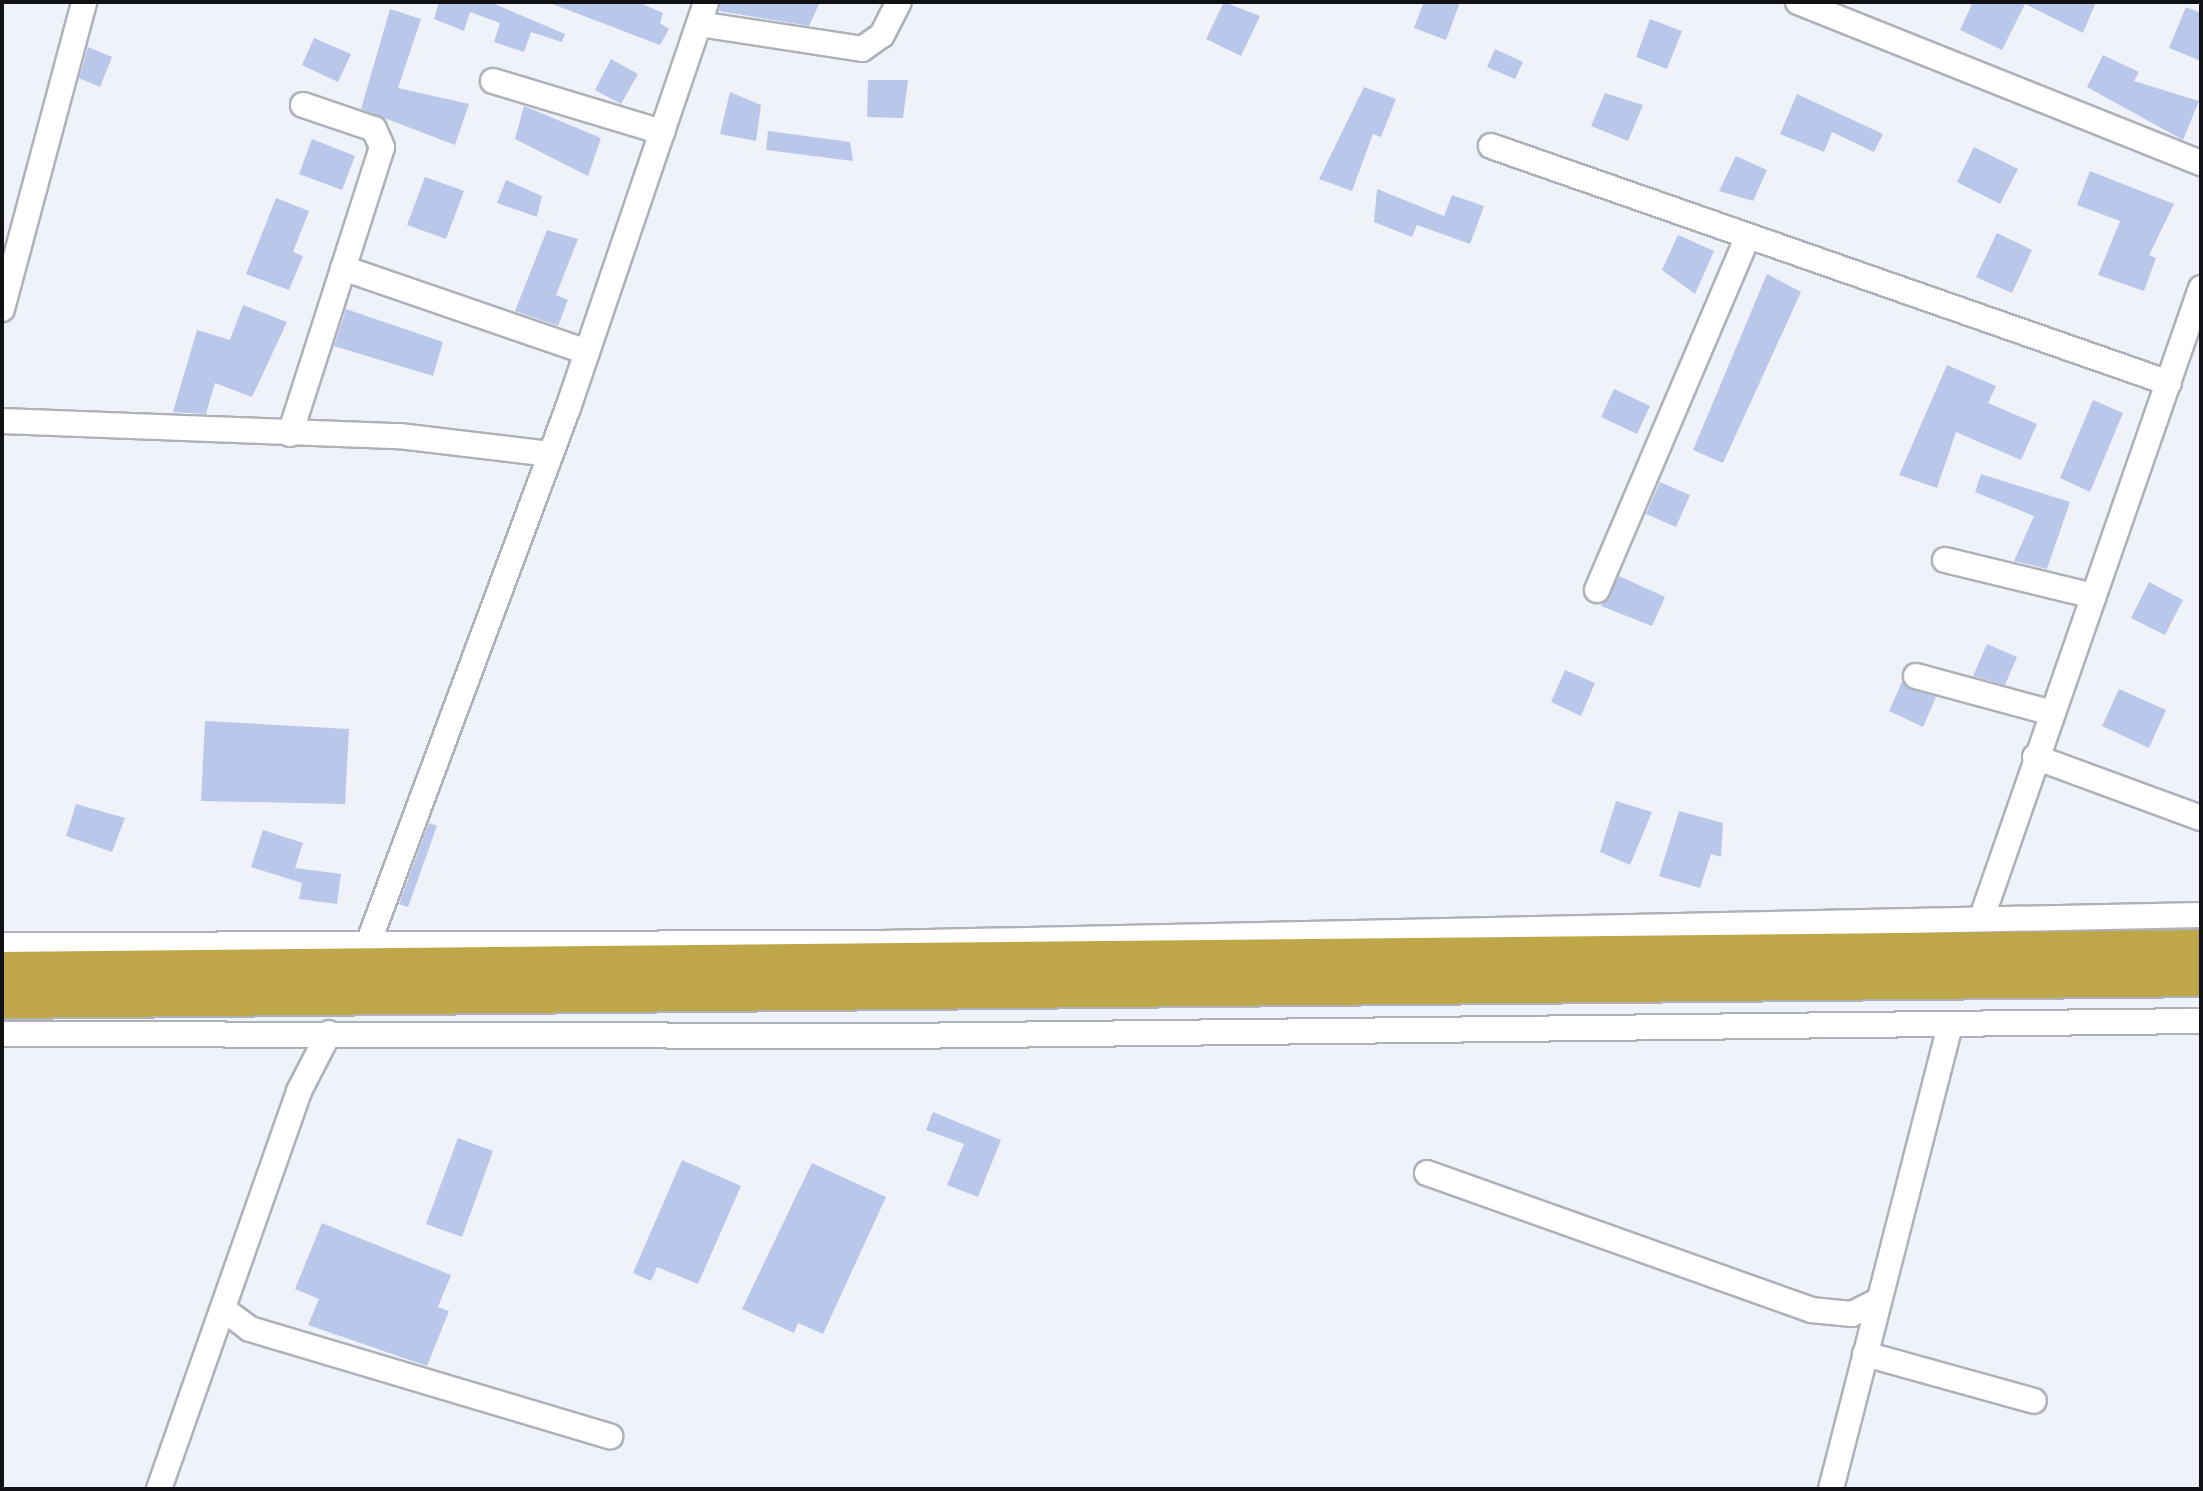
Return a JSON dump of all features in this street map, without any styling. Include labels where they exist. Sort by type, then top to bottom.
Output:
[{"type":"highway","points":[[2,969],[2201,947]]},
{"type":"highway","points":[[2,1001],[2201,979]]},
{"type":"street","points":[[2,309],[84,2]]},
{"type":"street","points":[[369,941],[587,352],[702,13],[862,49],[882,35],[899,2]]},
{"type":"street","points":[[1798,2],[2201,163]]},
{"type":"street","points":[[493,81],[662,132]]},
{"type":"street","points":[[290,434],[343,268],[380,137],[303,105]]},
{"type":"street","points":[[1491,146],[1746,241],[2169,383]]},
{"type":"street","points":[[1597,590],[1746,241]]},
{"type":"street","points":[[343,268],[587,352]]},
{"type":"street","points":[[1982,917],[2035,757],[2201,288]]},
{"type":"street","points":[[2,421],[399,436],[550,454]]},
{"type":"street","points":[[1945,560],[2094,596]]},
{"type":"street","points":[[1916,676],[2052,713]]},
{"type":"street","points":[[2035,757],[2201,818]]},
{"type":"street","points":[[2,945],[369,941],[881,943],[1982,917],[2201,915]]},
{"type":"street","points":[[2,1034],[914,1036],[2201,1021]]},
{"type":"street","points":[[1831,1489],[1875,1356],[1879,1300],[1950,1025]]},
{"type":"street","points":[[159,1489],[226,1311],[299,1091],[329,1033]]},
{"type":"street","points":[[1427,1173],[1811,1310],[1852,1314],[1879,1300]]},
{"type":"street","points":[[226,1311],[250,1329],[610,1436]]},
{"type":"street","points":[[1875,1356],[2034,1401]]},
{"type":"building","points":[[439,2],[490,2],[565,34],[562,42],[531,32],[524,52],[494,42],[500,23],[470,12],[464,31],[434,19]]},
{"type":"building","points":[[547,2],[638,2],[663,13],[660,23],[669,29],[660,45]]},
{"type":"building","points":[[721,2],[820,2],[809,26],[719,11]]},
{"type":"building","points":[[1224,2],[1260,16],[1241,56],[1206,39]]},
{"type":"building","points":[[1424,2],[1460,2],[1446,40],[1414,28]]},
{"type":"building","points":[[1973,2],[2096,2],[2083,33],[2025,4],[2002,50],[1960,30]]},
{"type":"building","points":[[2186,7],[2201,13],[2201,61],[2169,48]]},
{"type":"building","points":[[390,9],[421,19],[398,88],[469,104],[455,145],[361,109]]},
{"type":"building","points":[[1650,19],[1682,31],[1667,69],[1636,57]]},
{"type":"building","points":[[314,38],[351,54],[338,82],[302,65]]},
{"type":"building","points":[[88,47],[112,57],[100,87],[79,78]]},
{"type":"building","points":[[1495,49],[1523,62],[1515,79],[1487,67]]},
{"type":"building","points":[[2103,55],[2139,72],[2134,81],[2199,101],[2183,140],[2087,87]]},
{"type":"building","points":[[611,59],[638,74],[621,104],[595,90]]},
{"type":"building","points":[[868,80],[908,80],[903,118],[867,117]]},
{"type":"building","points":[[1364,87],[1396,99],[1381,137],[1373,134],[1352,191],[1319,179]]},
{"type":"building","points":[[730,92],[761,105],[756,141],[720,134]]},
{"type":"building","points":[[1605,93],[1643,105],[1628,141],[1591,126]]},
{"type":"building","points":[[1797,94],[1883,134],[1874,152],[1832,132],[1824,152],[1780,134]]},
{"type":"building","points":[[524,106],[601,138],[588,176],[515,139]]},
{"type":"building","points":[[768,131],[850,142],[853,161],[766,150]]},
{"type":"building","points":[[312,139],[355,156],[342,190],[299,174]]},
{"type":"building","points":[[1974,147],[2018,169],[2000,204],[1957,182]]},
{"type":"building","points":[[1736,156],[1767,170],[1753,201],[1719,191]]},
{"type":"building","points":[[2090,171],[2174,204],[2149,255],[2156,258],[2144,291],[2098,275],[2120,221],[2077,205]]},
{"type":"building","points":[[425,177],[464,191],[446,239],[407,225]]},
{"type":"building","points":[[506,180],[542,196],[537,217],[497,203]]},
{"type":"building","points":[[1377,189],[1444,216],[1452,195],[1484,206],[1470,244],[1417,225],[1412,237],[1374,222]]},
{"type":"building","points":[[276,198],[309,211],[293,252],[303,256],[289,290],[246,274]]},
{"type":"building","points":[[547,230],[578,239],[556,295],[568,300],[558,326],[515,311]]},
{"type":"building","points":[[1997,233],[2032,250],[2012,293],[1976,277]]},
{"type":"building","points":[[1678,235],[1714,251],[1695,294],[1662,270]]},
{"type":"building","points":[[1767,274],[1801,292],[1723,463],[1693,450]]},
{"type":"building","points":[[243,305],[287,322],[252,397],[215,383],[206,414],[173,412],[197,330],[230,340]]},
{"type":"building","points":[[346,309],[443,342],[433,376],[334,346]]},
{"type":"building","points":[[1947,365],[1996,386],[1988,403],[2037,424],[2021,460],[1956,432],[1937,488],[1899,475]]},
{"type":"building","points":[[1614,389],[1650,406],[1637,434],[1601,417]]},
{"type":"building","points":[[2093,400],[2123,413],[2090,492],[2060,478]]},
{"type":"building","points":[[1981,474],[2070,502],[2047,569],[2014,561],[2034,516],[1975,492]]},
{"type":"building","points":[[1660,482],[1690,495],[1676,527],[1646,514]]},
{"type":"building","points":[[1619,576],[1665,597],[1652,626],[1601,606]]},
{"type":"building","points":[[2149,582],[2183,600],[2165,635],[2131,618]]},
{"type":"building","points":[[1987,644],[2017,657],[2005,685],[1973,676]]},
{"type":"building","points":[[1565,670],[1595,683],[1581,716],[1551,702]]},
{"type":"building","points":[[1902,682],[1936,697],[1923,727],[1889,711]]},
{"type":"building","points":[[2119,689],[2166,710],[2149,748],[2102,726]]},
{"type":"building","points":[[205,721],[349,729],[345,804],[201,801]]},
{"type":"building","points":[[1616,801],[1652,812],[1630,865],[1600,852]]},
{"type":"building","points":[[76,804],[125,818],[112,852],[66,836]]},
{"type":"building","points":[[1679,811],[1723,823],[1721,857],[1711,854],[1700,888],[1659,876]]},
{"type":"building","points":[[429,823],[437,826],[408,907],[399,904]]},
{"type":"building","points":[[263,830],[303,843],[295,868],[341,874],[337,904],[299,899],[302,883],[251,867]]},
{"type":"building","points":[[933,1112],[1001,1140],[978,1197],[947,1185],[964,1144],[926,1130]]},
{"type":"building","points":[[458,1138],[493,1151],[462,1237],[426,1224]]},
{"type":"building","points":[[682,1160],[741,1186],[698,1284],[657,1267],[651,1281],[633,1273]]},
{"type":"building","points":[[812,1163],[886,1197],[823,1334],[798,1323],[794,1333],[742,1309]]},
{"type":"building","points":[[322,1223],[451,1275],[438,1307],[449,1311],[427,1366],[308,1325],[319,1299],[295,1289]]}]
